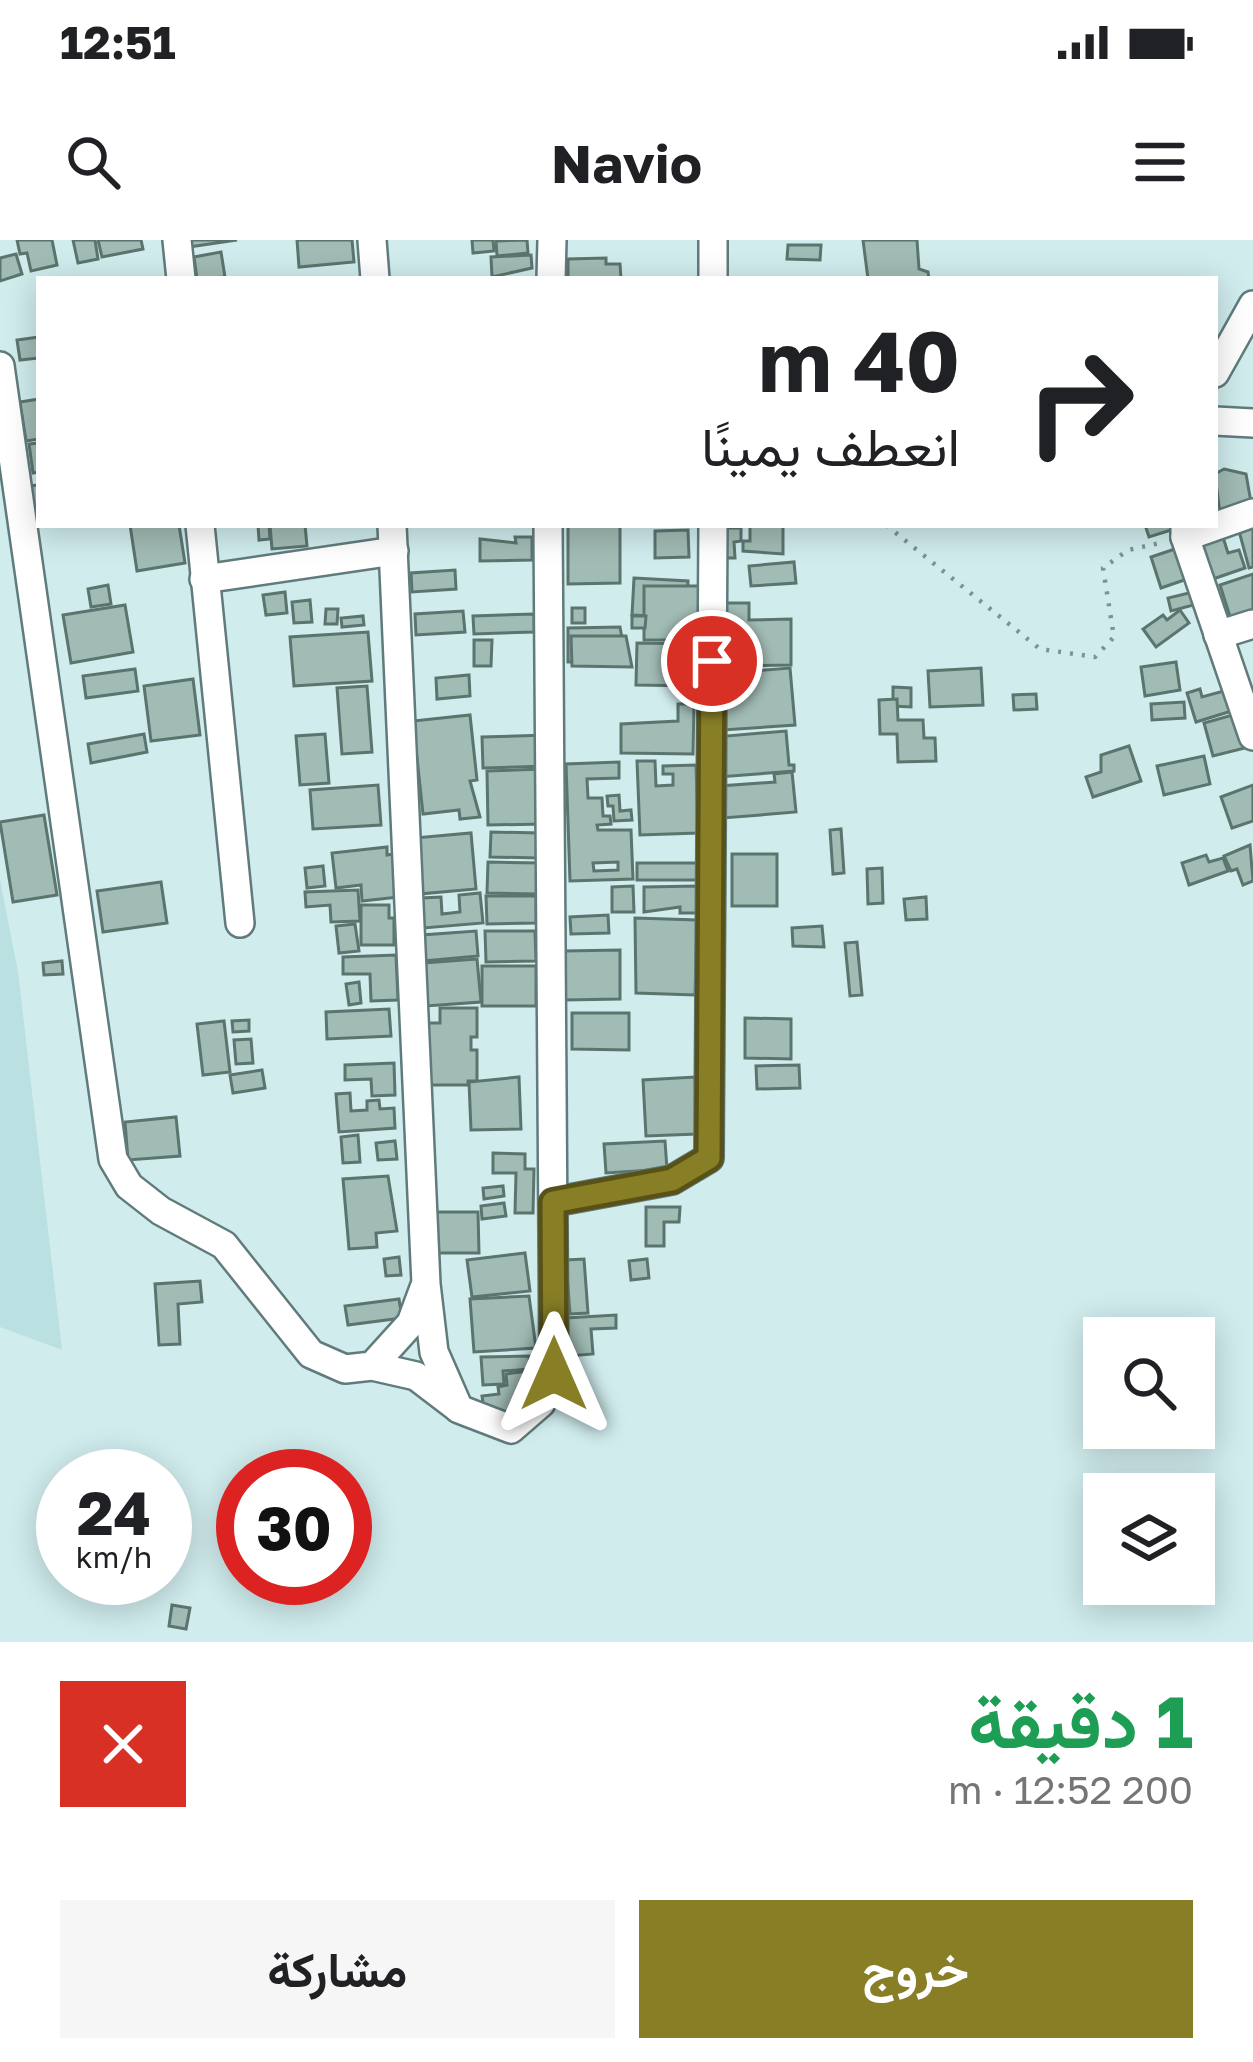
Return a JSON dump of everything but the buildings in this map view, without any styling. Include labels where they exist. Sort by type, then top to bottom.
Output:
[{"type":"street","points":[[178,240],[181,276]]},
{"type":"street","points":[[372,240],[375,276]]},
{"type":"street","points":[[550,276],[552,240]]},
{"type":"street","points":[[713,240],[713,276]]},
{"type":"street","points":[[1218,368],[1253,305]]},
{"type":"street","points":[[0,366],[113,1159],[129,1186],[161,1211],[224,1245],[311,1354],[345,1369],[372,1366],[416,1376],[459,1408],[511,1429],[541,1403],[554,1374],[548,528]]},
{"type":"street","points":[[1218,421],[1253,424]]},
{"type":"street","points":[[1218,522],[1253,513]]},
{"type":"street","points":[[200,528],[240,923]]},
{"type":"street","points":[[553,1202],[672,1180],[709,1158],[713,528]]},
{"type":"street","points":[[1185,531],[1253,736]]},
{"type":"street","points":[[204,579],[393,538],[426,1284],[434,1352],[459,1408]]},
{"type":"street","points":[[1218,635],[1253,623]]},
{"type":"street","points":[[372,1366],[411,1323],[426,1284]]},
{"type":"path","points":[[890,528],[1040,649],[1095,657],[1114,637],[1102,568],[1128,550],[1185,531]]},
{"type":"shaded area","points":[[0,880],[18,972],[62,1350],[0,1327]]},
{"type":"route","points":[[554,1374],[553,1202],[672,1180],[709,1158],[712,661]]}]
